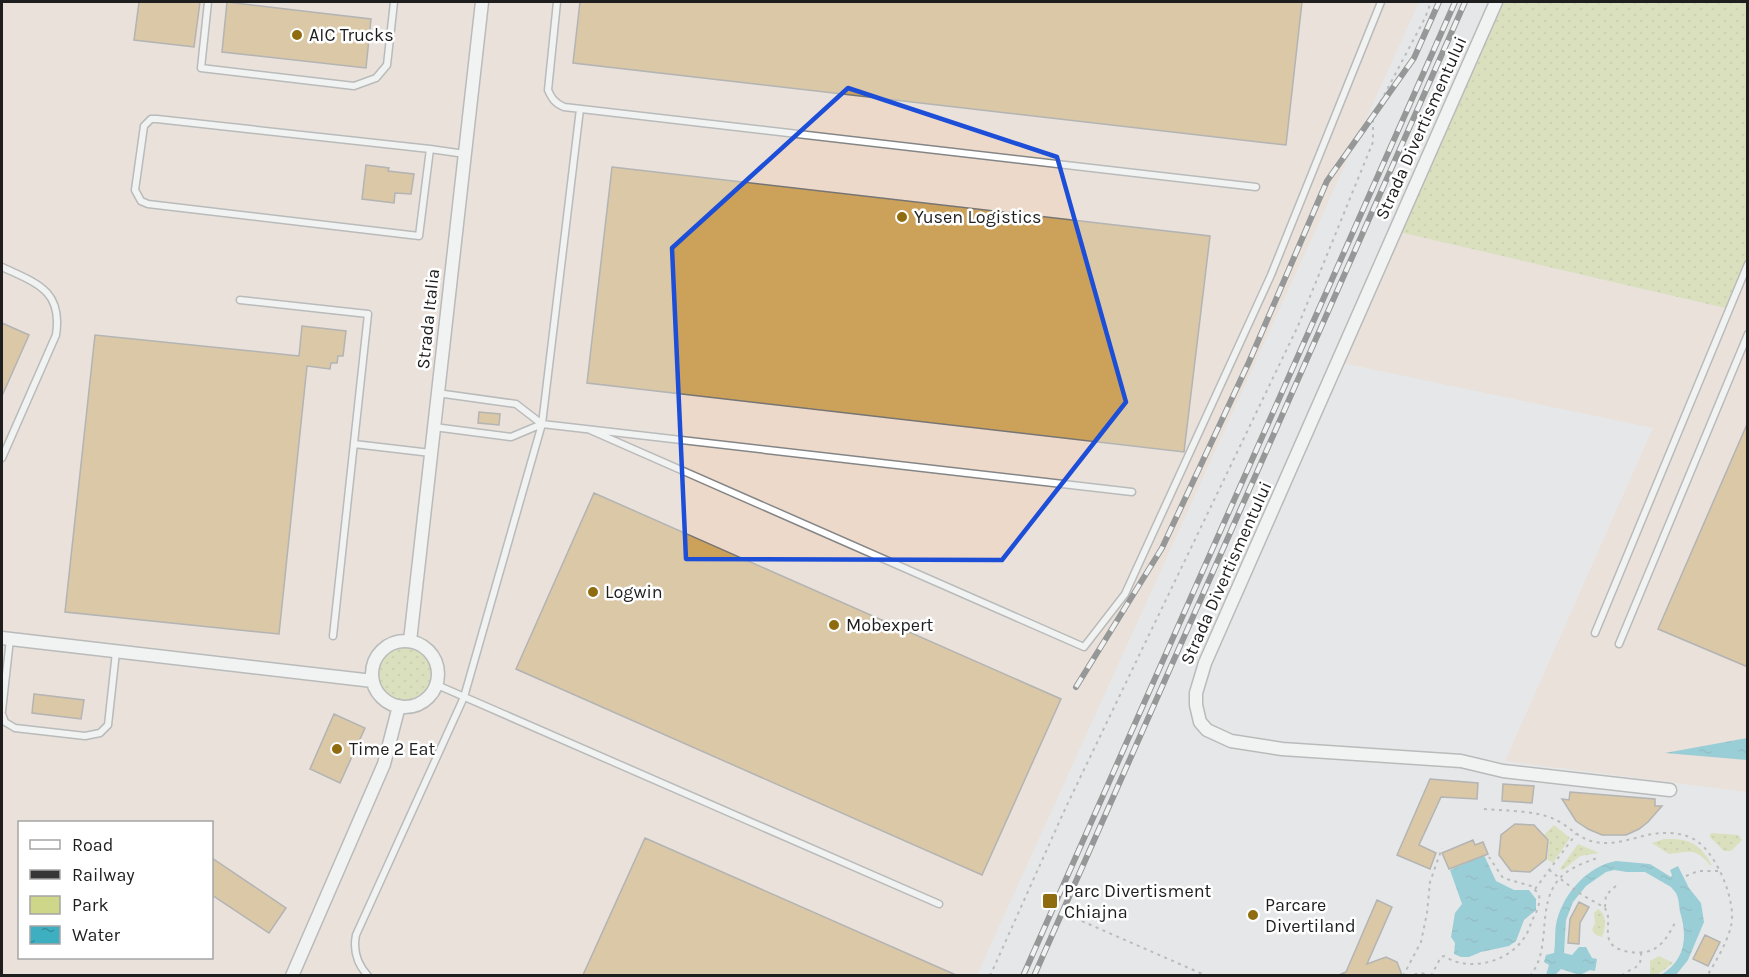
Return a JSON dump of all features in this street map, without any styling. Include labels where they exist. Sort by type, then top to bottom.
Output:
[{"type":"street","name":"Strada Italia","points":[[410,641],[482,2]]},
{"type":"street","name":"Strada Divertismentului","points":[[1496,2],[1205,663],[1196,693],[1197,713],[1200,722],[1217,736],[1253,746],[1461,761],[1503,771],[1670,790]]},
{"type":"street","points":[[6,638],[373,681]]},
{"type":"street","points":[[410,641],[419,643],[434,656],[438,665],[436,685],[426,700],[408,707],[399,706],[382,697],[373,681],[374,663],[384,648],[392,643],[410,641]]},
{"type":"street","points":[[292,975],[384,764],[399,706]]},
{"type":"lane","points":[[208,2],[201,68],[354,86],[376,78],[387,65],[394,2]]},
{"type":"lane","points":[[557,2],[548,90],[551,98],[557,104],[580,109],[1256,188]]},
{"type":"lane","points":[[590,430],[1084,647],[1125,594],[1267,286],[1381,2]]},
{"type":"lane","points":[[368,975],[358,961],[355,951],[356,935],[464,697],[542,424],[580,109]]},
{"type":"lane","points":[[430,150],[419,236],[148,204],[141,201],[135,190],[144,126],[151,119],[465,153]]},
{"type":"lane","points":[[1595,633],[1748,264]]},
{"type":"lane","points":[[2,267],[40,285],[54,302],[58,323],[56,335],[2,458]]},
{"type":"lane","points":[[240,300],[368,314],[333,636]]},
{"type":"lane","points":[[1619,644],[1748,334]]},
{"type":"lane","points":[[437,393],[516,404],[542,424],[1132,492]]},
{"type":"lane","points":[[434,427],[512,437],[542,424]]},
{"type":"lane","points":[[354,444],[431,453]]},
{"type":"lane","points":[[6,638],[2,713],[5,722],[15,728],[85,736],[100,733],[108,725],[116,651]]},
{"type":"lane","points":[[436,685],[939,904]]},
{"type":"path","points":[[990,975],[1066,807],[1298,326],[1373,142],[1373,116],[1425,18],[1431,2]]},
{"type":"path","points":[[1484,809],[1546,816],[1561,822],[1587,840],[1612,843],[1665,833],[1690,837],[1706,848],[1719,871],[1730,900],[1732,925],[1707,975]]},
{"type":"path","points":[[1535,889],[1576,834]]},
{"type":"path","points":[[1405,975],[1421,942],[1430,882],[1442,848]]},
{"type":"path","points":[[1405,975],[1421,973],[1431,975],[1444,956],[1456,962],[1479,963],[1501,957],[1517,948],[1524,940],[1539,908],[1539,894],[1525,884],[1503,878],[1489,857]]},
{"type":"path","points":[[1530,975],[1542,954],[1549,899],[1560,878],[1572,869],[1597,858]]},
{"type":"path","points":[[1549,870],[1586,898],[1605,907],[1608,912],[1609,941],[1622,950],[1641,952],[1656,948],[1666,938],[1676,921]]},
{"type":"path","points":[[1686,876],[1698,872],[1719,871]]},
{"type":"path","points":[[1605,907],[1606,895],[1619,883]]},
{"type":"path","points":[[1075,918],[1207,975]]},
{"type":"path","points":[[1622,975],[1639,966],[1642,960],[1641,952]]},
{"type":"highlighted area","points":[[848,88],[1057,157],[1126,402],[1002,560],[686,559],[672,248]]},
{"type":"shaded area","points":[[2,2],[1419,2],[977,975],[2,976]]},
{"type":"shaded area","points":[[1395,231],[1728,309],[1747,264],[1747,792],[1505,761],[1653,428],[1338,362]]},
{"type":"green space","points":[[1496,2],[1747,2],[1747,264],[1729,309],[1395,231]]},
{"type":"green space","points":[[405,641],[418,644],[428,651],[435,661],[438,674],[435,687],[428,697],[418,704],[405,707],[392,704],[382,697],[375,687],[372,674],[375,661],[382,651],[392,644]]},
{"type":"green space","points":[[1554,825],[1570,838],[1553,863],[1547,859],[1549,840],[1544,835]]},
{"type":"green space","points":[[1712,833],[1738,835],[1742,840],[1731,851],[1724,851],[1710,837]]},
{"type":"green space","points":[[1664,839],[1693,843],[1712,865],[1696,853],[1669,854],[1652,843]]},
{"type":"green space","points":[[1578,844],[1599,853],[1580,856],[1563,870],[1560,869]]},
{"type":"green space","points":[[1598,909],[1603,914],[1605,922],[1602,937],[1596,935],[1592,930],[1595,923],[1594,913]]},
{"type":"green space","points":[[1659,956],[1673,963],[1657,975],[1650,975],[1650,961]]},
{"type":"water","points":[[1747,738],[1747,760],[1665,753]]},
{"type":"water","points":[[1484,855],[1496,881],[1514,890],[1529,890],[1536,899],[1536,910],[1524,920],[1516,941],[1509,946],[1461,957],[1454,954],[1455,943],[1451,937],[1455,913],[1462,904],[1450,870]]},
{"type":"water","points":[[1616,861],[1650,864],[1671,877],[1670,870],[1678,866],[1689,888],[1701,903],[1704,922],[1688,960],[1676,975],[1661,975],[1680,955],[1684,939],[1676,893],[1671,887],[1645,872],[1614,870],[1606,872],[1586,886],[1573,902],[1566,920],[1564,953],[1572,955],[1579,947],[1586,947],[1592,958],[1597,959],[1595,971],[1590,970],[1580,975],[1561,969],[1555,975],[1546,975],[1549,965],[1544,962],[1546,955],[1554,953],[1556,924],[1565,900],[1587,875]]},
{"type":"building","points":[[139,2],[200,2],[194,47],[134,40]]},
{"type":"building","name":"AIC Trucks","points":[[227,2],[371,19],[366,68],[222,52]]},
{"type":"building","points":[[580,2],[1302,2],[1286,145],[573,63]]},
{"type":"building","points":[[366,165],[389,168],[388,171],[414,174],[411,194],[395,193],[394,203],[362,199]]},
{"type":"building","points":[[612,167],[1210,236],[1184,452],[587,383]]},
{"type":"building","points":[[2,323],[29,335],[2,396]]},
{"type":"building","points":[[302,326],[346,331],[343,356],[338,356],[337,363],[331,363],[330,369],[307,366],[279,634],[65,612],[95,335],[299,356]]},
{"type":"building","points":[[479,412],[500,414],[499,425],[478,423]]},
{"type":"building","points":[[1748,422],[1748,667],[1658,629]]},
{"type":"building","points":[[594,493],[1061,699],[982,875],[516,669]]},
{"type":"building","points":[[34,694],[84,700],[81,719],[32,713]]},
{"type":"building","name":"Time 2 Eat","points":[[334,714],[365,728],[340,783],[310,769]]},
{"type":"building","points":[[1430,779],[1478,783],[1477,799],[1441,797],[1419,845],[1436,853],[1430,869],[1397,855]]},
{"type":"building","points":[[1503,784],[1534,786],[1532,803],[1502,801]]},
{"type":"building","points":[[1570,792],[1655,799],[1655,806],[1662,806],[1639,829],[1626,835],[1602,835],[1576,821],[1562,799],[1569,800]]},
{"type":"building","points":[[1515,824],[1534,825],[1548,840],[1546,859],[1530,872],[1511,871],[1499,855],[1501,835]]},
{"type":"building","points":[[645,838],[956,975],[583,975]]},
{"type":"building","points":[[1473,840],[1475,845],[1483,842],[1488,854],[1449,869],[1442,853]]},
{"type":"building","points":[[213,859],[286,908],[269,933],[213,896]]},
{"type":"building","points":[[1377,900],[1392,907],[1367,964],[1386,957],[1397,962],[1402,975],[1339,975],[1346,972]]},
{"type":"building","points":[[1579,902],[1589,907],[1580,923],[1579,944],[1568,943],[1570,919]]},
{"type":"building","points":[[1705,935],[1720,942],[1708,966],[1693,959]]},
{"type":"railway","points":[[1076,687],[1162,548],[1249,362],[1327,181],[1414,58],[1439,2]]},
{"type":"railway","points":[[1023,976],[1455,2]]},
{"type":"railway","points":[[1034,976],[1465,2]]},
{"type":"place","name":"AIC Trucks","points":[[297,35]]},
{"type":"place","name":"Yusen Logistics","points":[[902,217]]},
{"type":"place","name":"Logwin","points":[[593,592]]},
{"type":"place","name":"Mobexpert","points":[[834,625]]},
{"type":"place","name":"Time 2 Eat","points":[[337,749]]},
{"type":"place","name":"Parc Divertisment Chiajna","points":[[1050,901]]},
{"type":"place","name":"Parcare Divertiland","points":[[1253,915]]}]
